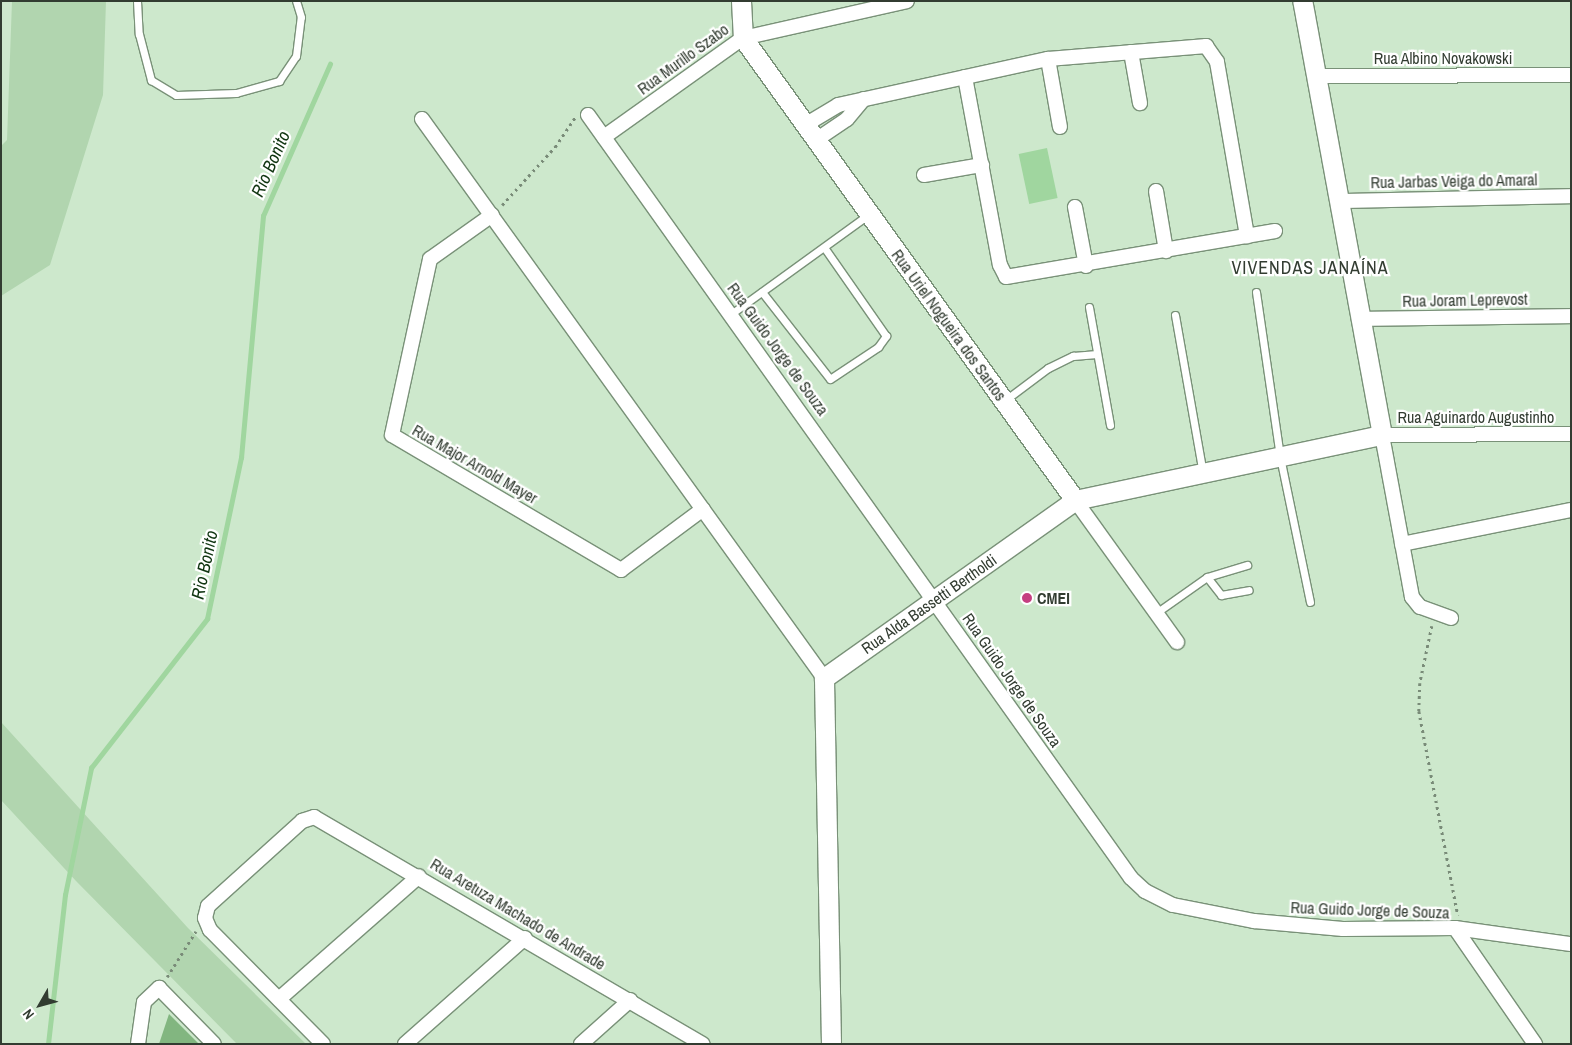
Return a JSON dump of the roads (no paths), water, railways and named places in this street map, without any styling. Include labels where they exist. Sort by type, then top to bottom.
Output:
[{"type":"street","points":[[741,1],[743,38]]},
{"type":"street","name":"Rua Murillo Szabo","points":[[604,137],[743,38],[907,1]]},
{"type":"street","points":[[1302,1],[1412,597],[1435,614],[1451,618]]},
{"type":"street","name":"Rua Uriel Nogueira dos Santos","points":[[743,38],[1177,642]]},
{"type":"street","points":[[805,125],[832,107],[1048,59],[1200,46],[1216,54],[1247,236]]},
{"type":"street","points":[[1131,52],[1140,103]]},
{"type":"street","points":[[1048,59],[1060,127]]},
{"type":"street","name":"Rua Albino Novakowski","points":[[1316,76],[1571,75]]},
{"type":"street","points":[[965,77],[1006,278],[1086,266],[1275,231]]},
{"type":"street","points":[[816,140],[847,119],[864,99]]},
{"type":"street","name":"Rua Guido Jorge de Souza","points":[[588,115],[936,599],[1123,867],[1145,891],[1173,905],[1254,922],[1343,929],[1455,928],[1535,1044]]},
{"type":"street","points":[[422,118],[824,678],[831,1044]]},
{"type":"street","points":[[924,175],[982,165]]},
{"type":"street","points":[[1156,191],[1166,251]]},
{"type":"street","name":"Rua Jarbas Veiga do Amaral","points":[[1339,201],[1571,196]]},
{"type":"street","points":[[1075,207],[1086,266]]},
{"type":"street","name":"Rua Major Arnold Mayer","points":[[492,216],[430,259],[392,435],[621,570],[703,509]]},
{"type":"street","name":"Rua Joram Leprevost","points":[[1361,319],[1571,316]]},
{"type":"street","name":"Rua Aguinardo Augustinho","points":[[1382,435],[1571,434]]},
{"type":"street","name":"Rua Alda Bassetti Bertholdi","points":[[824,678],[1075,500],[1382,435]]},
{"type":"street","points":[[1402,544],[1571,510]]},
{"type":"street","name":"Rua Aretuza Machado de Andrade","points":[[279,999],[210,930],[205,918],[208,906],[302,822],[314,817],[419,876],[703,1044]]},
{"type":"street","points":[[323,1044],[279,999],[419,876]]},
{"type":"street","points":[[1455,928],[1571,944]]},
{"type":"street","points":[[405,1044],[525,938]]},
{"type":"street","points":[[138,1044],[144,1002],[159,988],[214,1044]]},
{"type":"street","points":[[581,1044],[630,1000]]},
{"type":"lane","points":[[137,1],[139,34],[151,80],[176,95],[236,94],[279,81],[296,56],[301,17],[296,1]]},
{"type":"lane","points":[[731,314],[870,214]]},
{"type":"lane","points":[[762,292],[830,379],[872,352],[886,336],[824,247]]},
{"type":"lane","points":[[1256,292],[1280,457],[1310,602]]},
{"type":"lane","points":[[1089,307],[1110,425]]},
{"type":"lane","points":[[1175,315],[1204,473]]},
{"type":"lane","points":[[1004,401],[1048,368],[1072,356],[1097,354]]},
{"type":"lane","points":[[1156,613],[1207,577],[1247,565]]},
{"type":"lane","points":[[1207,577],[1221,595],[1249,590]]},
{"type":"waterway","name":"Rio Bonito","points":[[48,1044],[65,895],[91,768],[207,619],[241,458],[263,216],[330,64]]},
{"type":"place","name":"CMEI","points":[[1027,598]]},
{"type":"district","name":"VIVENDAS JANAÍNA","points":[[1310,268]]}]
